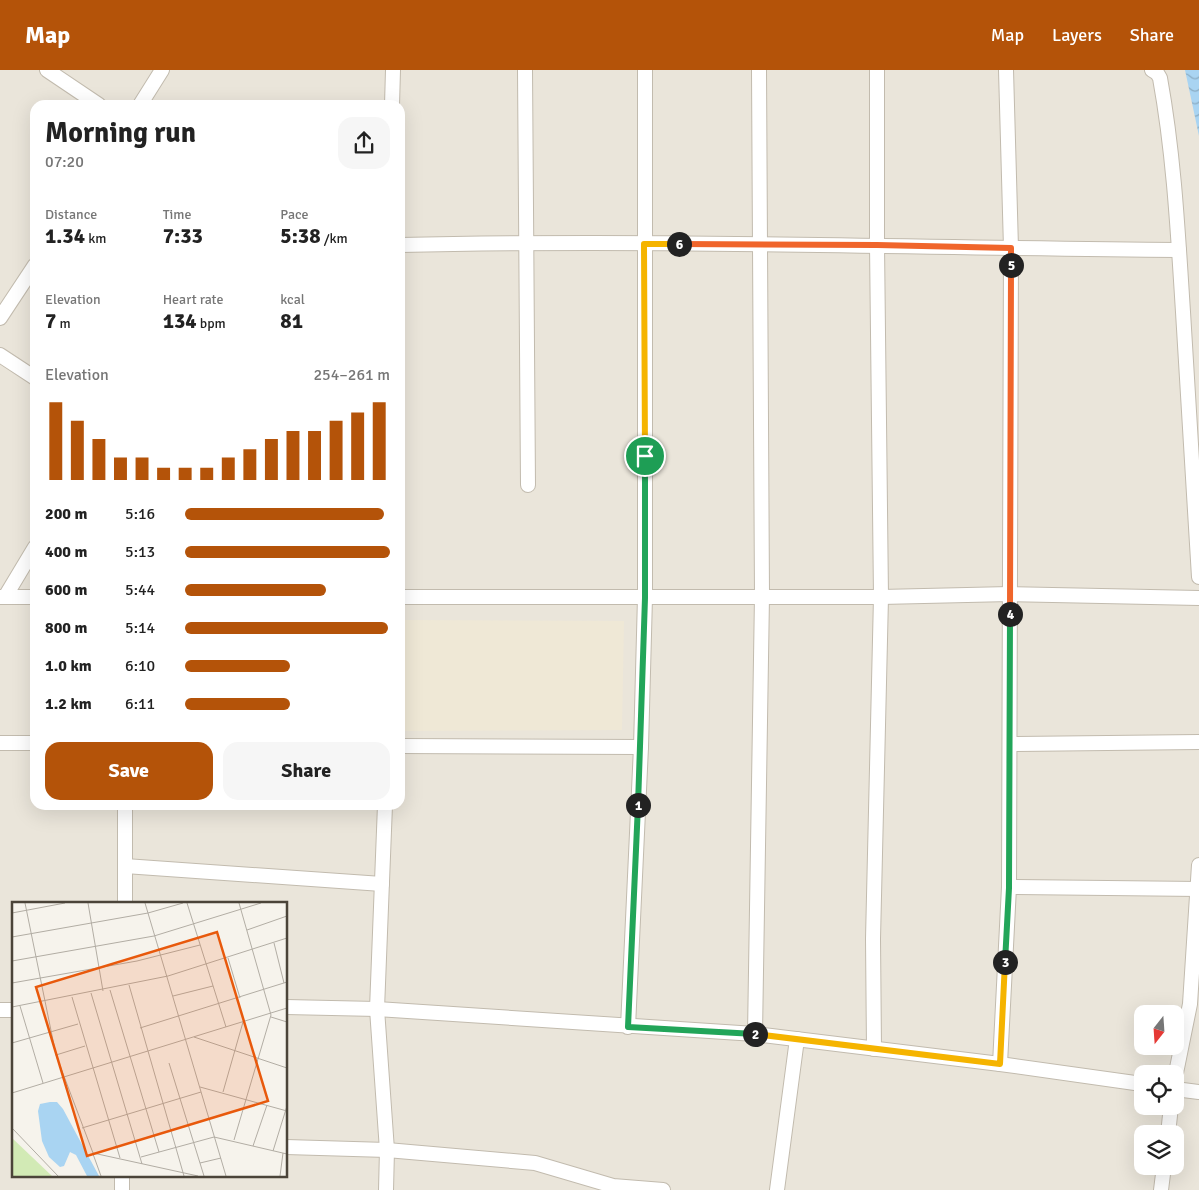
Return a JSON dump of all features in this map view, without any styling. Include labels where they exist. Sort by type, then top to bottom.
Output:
[{"type":"street","points":[[47,70],[92,100]]},
{"type":"street","points":[[143,100],[162,70]]},
{"type":"street","points":[[392,100],[393,70]]},
{"type":"street","points":[[525,70],[528,485]]},
{"type":"street","points":[[628,1027],[641,747],[645,598],[644,70]]},
{"type":"street","points":[[754,1034],[762,596],[759,70]]},
{"type":"street","points":[[874,1048],[874,939],[881,597],[877,70]]},
{"type":"street","points":[[1000,1064],[1009,888],[1010,744],[1011,248],[1006,70]]},
{"type":"street","points":[[1156,71],[1160,78],[1167,118],[1179,250],[1199,577]]},
{"type":"street","points":[[405,245],[759,244],[1179,250]]},
{"type":"street","points":[[0,318],[30,273]]},
{"type":"street","points":[[0,355],[30,375]]},
{"type":"street","points":[[3,597],[30,555]]},
{"type":"street","points":[[405,597],[881,597],[1010,594],[1199,598]]},
{"type":"street","points":[[3,597],[30,597]]},
{"type":"street","points":[[1010,744],[1199,742]]},
{"type":"street","points":[[0,743],[30,743]]},
{"type":"street","points":[[405,746],[641,747]]},
{"type":"street","points":[[125,810],[125,902]]},
{"type":"street","points":[[385,810],[377,1009],[387,1150],[386,1190]]},
{"type":"street","points":[[1178,1065],[1190,1004],[1199,889],[1199,865]]},
{"type":"street","points":[[125,866],[382,884]]},
{"type":"street","points":[[1009,888],[1199,889]]},
{"type":"street","points":[[288,1008],[377,1009],[754,1034],[1000,1064],[1134,1083]]},
{"type":"street","points":[[777,1190],[797,1039]]},
{"type":"street","points":[[1184,1090],[1199,1092]]},
{"type":"street","points":[[288,1147],[387,1150],[535,1163],[613,1186],[663,1190]]},
{"type":"street","points":[[1161,1190],[1163,1175]]},
{"type":"shaded area","points":[[0,70],[1199,70],[1199,1190],[0,1190]]},
{"type":"shaded area","points":[[405,620],[624,621],[622,730],[405,731]]},
{"type":"water","points":[[1185,70],[1199,70],[1199,136]]},
{"type":"route","points":[[644,244],[877,245],[1011,248],[1009,888],[1000,1064],[754,1034],[628,1027],[641,747],[645,598],[645,456],[644,244]]}]
